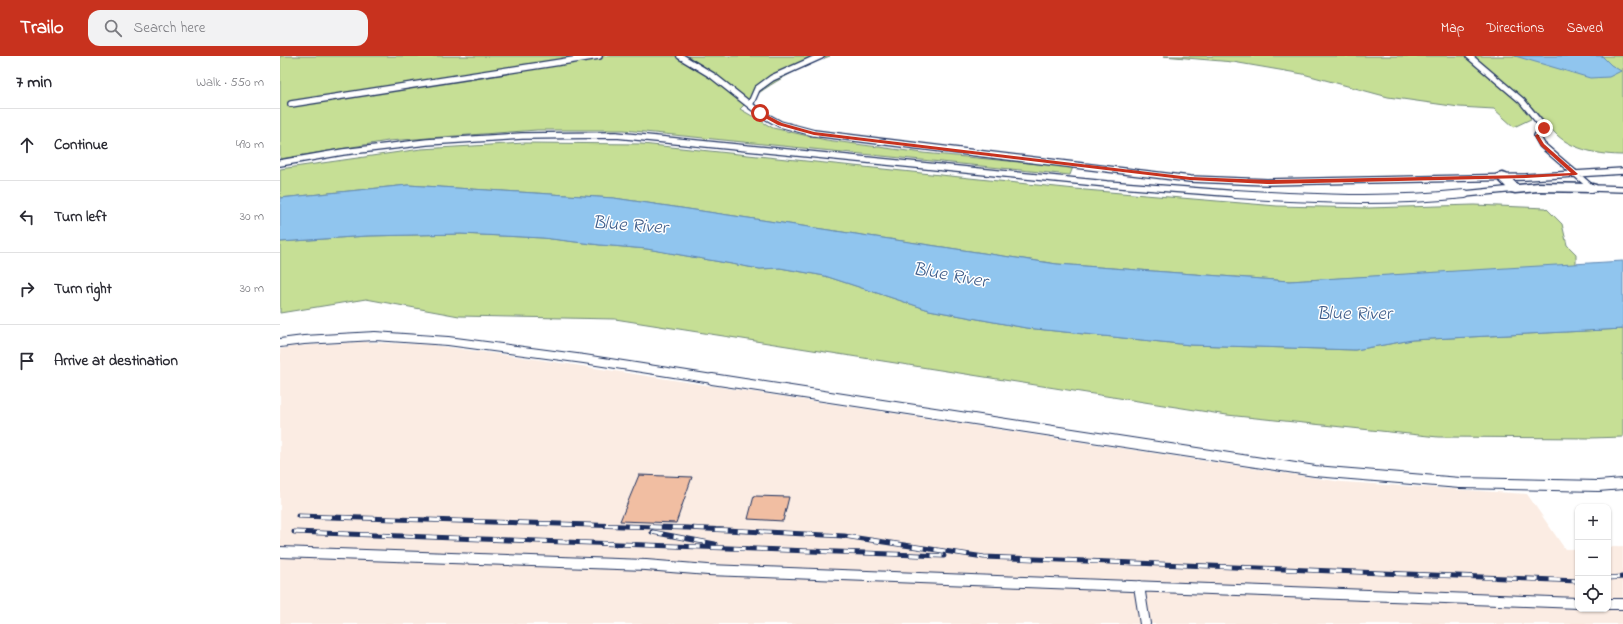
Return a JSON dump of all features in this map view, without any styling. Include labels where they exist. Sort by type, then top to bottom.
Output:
[{"type":"street","points":[[1502,177],[1515,189],[1538,187],[1592,188]]},
{"type":"lane","points":[[291,104],[599,56]]},
{"type":"lane","points":[[680,56],[712,76],[760,113],[780,124],[814,133],[1190,178],[1274,182],[1502,177],[1623,171]]},
{"type":"lane","points":[[750,105],[757,89],[772,78],[821,56]]},
{"type":"lane","points":[[1469,56],[1522,101],[1544,128],[1537,136],[1542,145],[1592,188],[1623,189]]},
{"type":"lane","points":[[280,163],[363,149],[457,139],[552,134],[608,135],[1100,183],[1274,197],[1367,200],[1474,195],[1515,189]]},
{"type":"lane","points":[[280,343],[304,340],[375,336],[448,341],[599,362],[1315,471],[1460,483],[1598,486],[1623,484]]},
{"type":"lane","points":[[280,552],[646,565],[708,570],[1575,603]]},
{"type":"lane","points":[[1139,586],[1145,624]]},
{"type":"lane","points":[[1611,604],[1623,604]]},
{"type":"shaded area","points":[[363,342],[431,345],[529,358],[1342,482],[1527,494],[1565,549],[1575,549],[1575,612],[1611,612],[1611,547],[1623,546],[1623,624],[280,624],[280,349],[298,346]]},
{"type":"green space","points":[[280,56],[830,56],[807,65],[770,85],[740,109],[773,128],[826,140],[923,153],[1073,167],[1070,175],[624,130],[537,130],[388,141],[280,159]]},
{"type":"green space","points":[[1163,56],[1623,56],[1623,155],[1597,153],[1571,144],[1554,132],[1532,107],[1523,106],[1533,118],[1514,127],[1494,109],[1459,107],[1388,97],[1303,74],[1233,62]]},
{"type":"green space","points":[[525,143],[642,144],[1085,190],[1277,206],[1368,208],[1474,205],[1546,208],[1562,224],[1567,245],[1576,254],[1576,265],[1289,281],[1057,264],[614,198],[408,185],[280,198],[280,169],[421,149]]},
{"type":"green space","points":[[461,234],[543,238],[647,249],[760,269],[780,268],[825,276],[929,310],[1026,328],[1190,345],[1355,350],[1412,340],[1623,329],[1623,437],[1438,437],[1227,415],[615,319],[459,316],[366,299],[280,313],[280,242],[367,236]]},
{"type":"water","points":[[1515,56],[1602,56],[1611,65],[1621,71],[1609,77],[1590,78]]},
{"type":"water","name":"Blue River","points":[[408,185],[614,198],[1057,264],[1289,281],[1623,261],[1623,329],[1412,340],[1355,350],[1190,345],[1026,328],[929,310],[825,276],[780,268],[760,269],[647,249],[543,238],[461,234],[367,236],[280,242],[280,198]]},
{"type":"building","points":[[639,475],[692,477],[676,523],[620,521]]},
{"type":"building","points":[[754,496],[789,497],[783,521],[748,519]]},
{"type":"railway","points":[[298,516],[688,528],[844,536],[984,557],[1575,581]]},
{"type":"railway","points":[[294,532],[944,556]]},
{"type":"railway","points":[[652,532],[715,544]]},
{"type":"railway","points":[[1611,578],[1623,577]]},
{"type":"route","points":[[760,113],[780,124],[814,133],[1190,178],[1267,182],[1341,182],[1526,177],[1576,174],[1542,145],[1537,136],[1544,128]]}]
